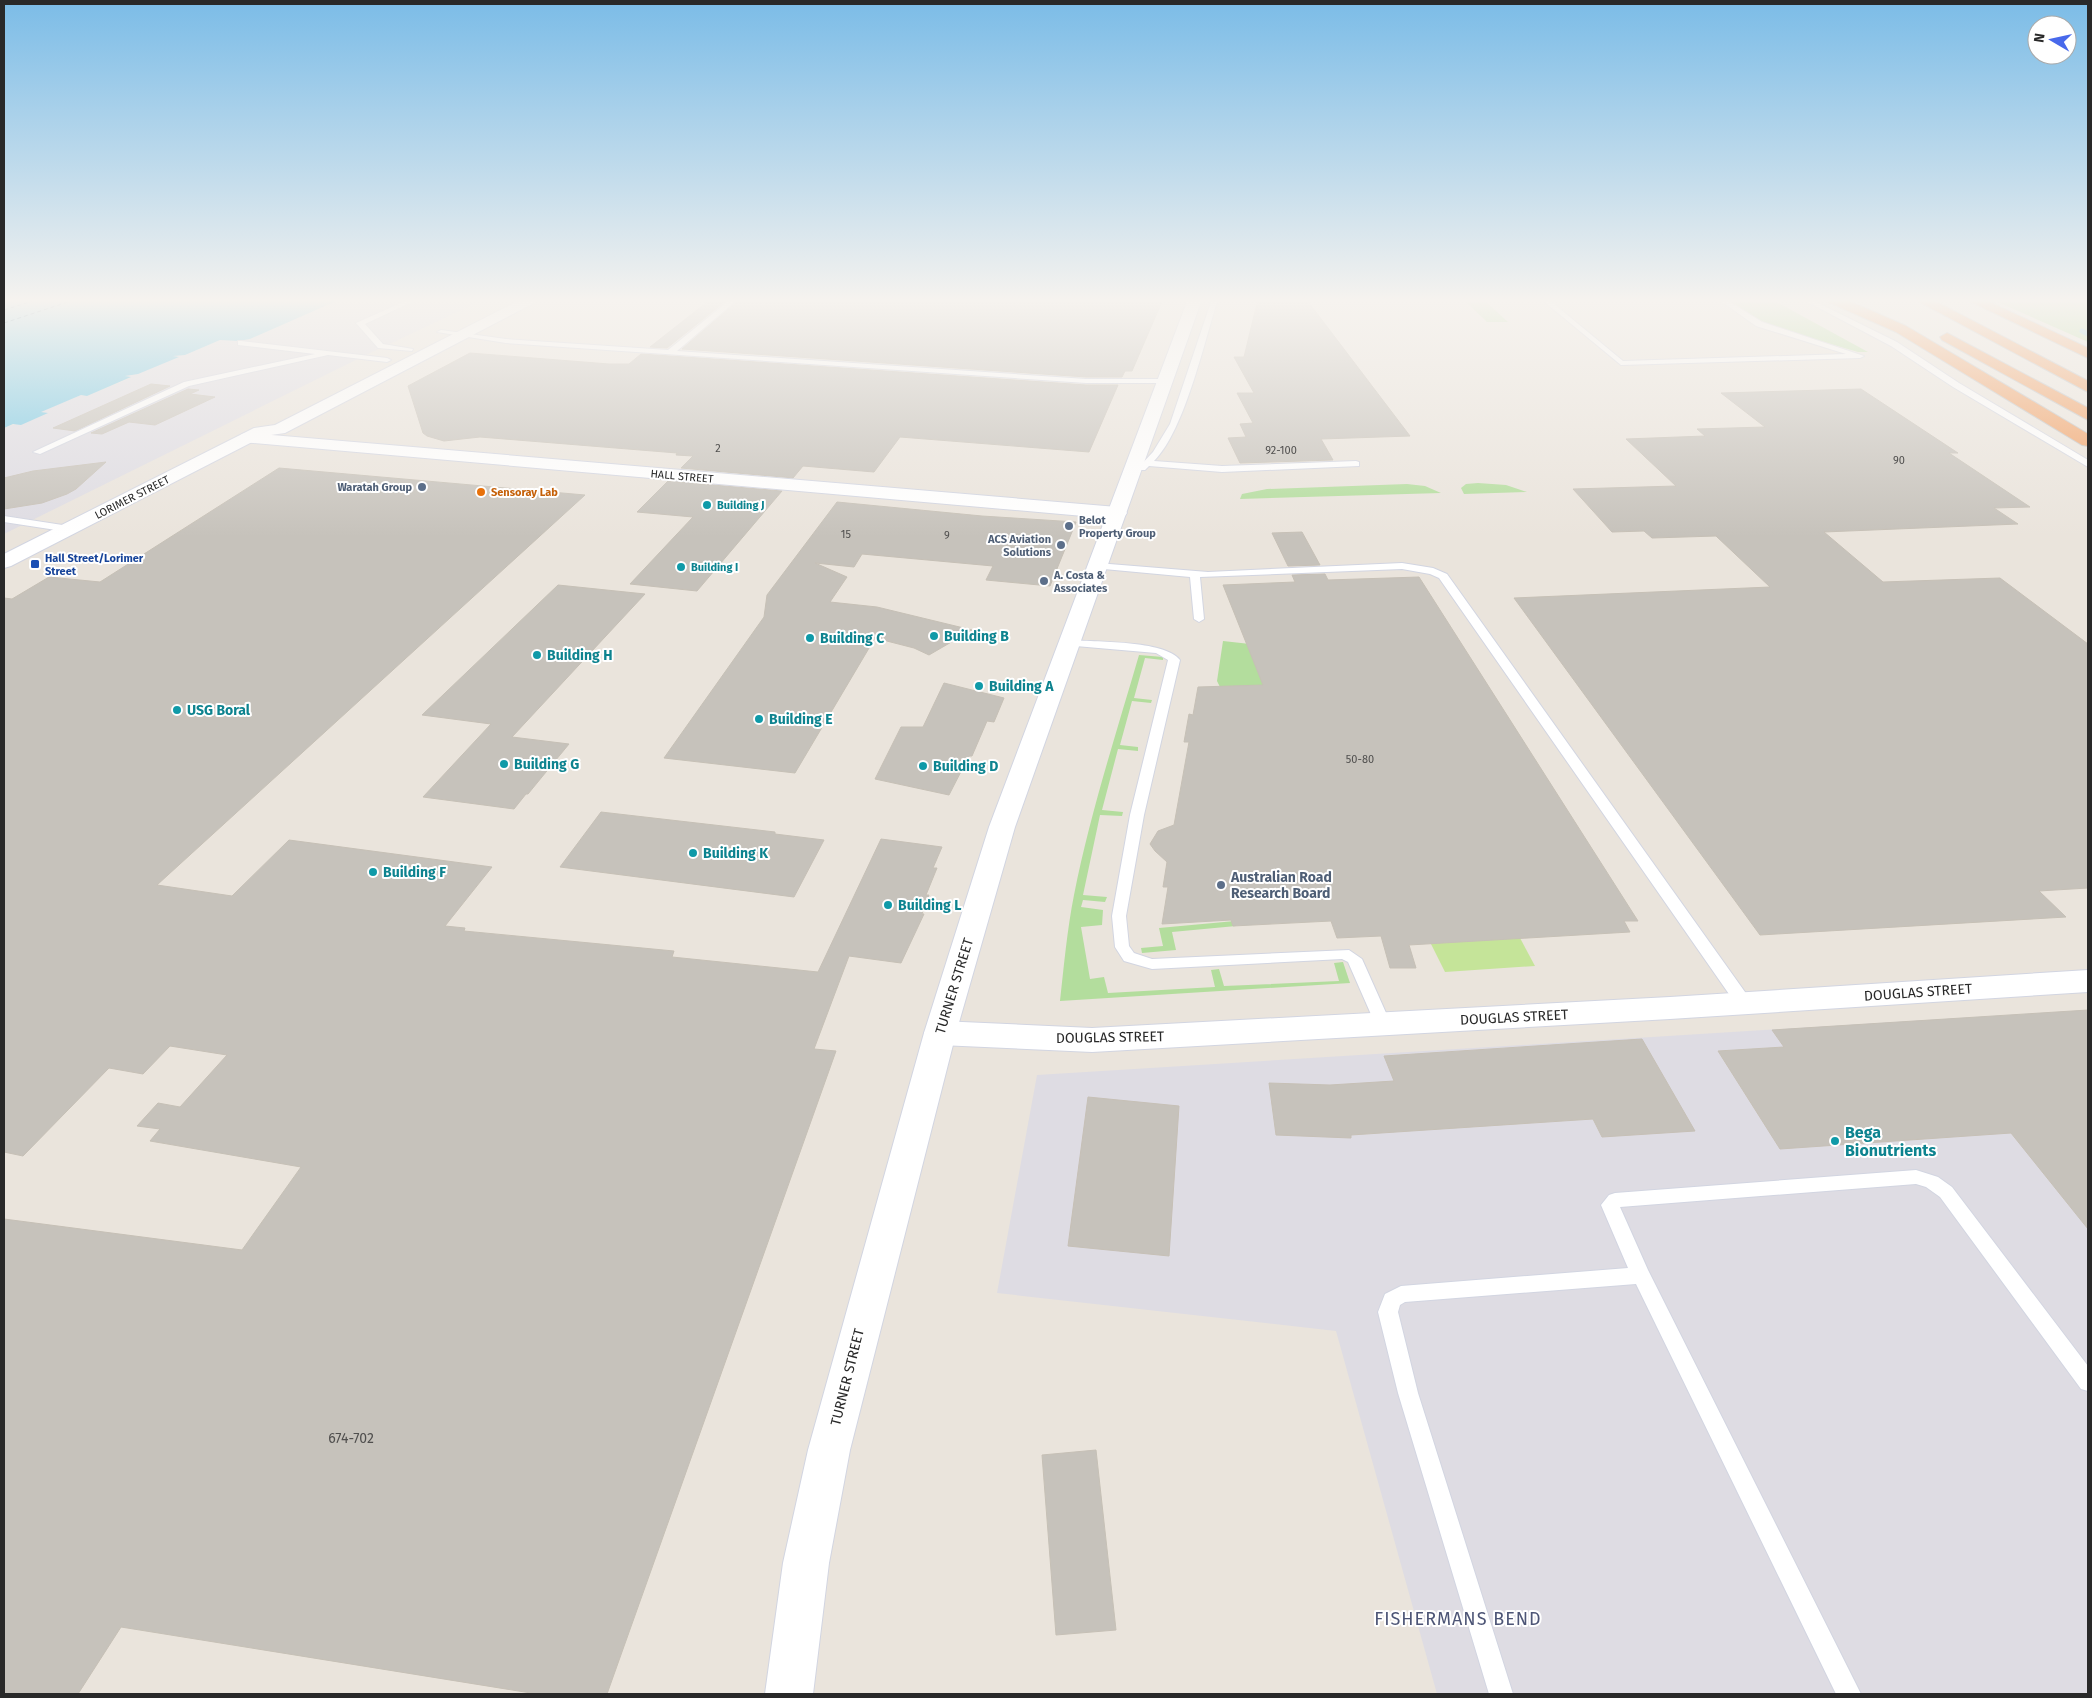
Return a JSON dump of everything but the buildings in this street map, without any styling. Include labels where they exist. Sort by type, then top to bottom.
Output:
[{"type":"highway","points":[[1984,378],[2088,440]]},
{"type":"highway","points":[[2022,378],[2088,415]]},
{"type":"highway","points":[[2071,378],[2088,387]]},
{"type":"street","name":"LORIMER STREET","points":[[254,435],[255,427],[352,378]]},
{"type":"street","name":"LORIMER STREET","points":[[4,562],[254,435],[279,429],[377,378]]},
{"type":"street","name":"TURNER STREET","points":[[789,1694],[806,1563],[836,1424],[940,1033],[1002,827],[1165,381]]},
{"type":"street","name":"HALL STREET","points":[[254,435],[1117,513]]},
{"type":"street","name":"DOUGLAS STREET","points":[[940,1033],[1092,1040],[1744,1003],[2088,981]]},
{"type":"lane","points":[[37,452],[186,384],[212,378]]},
{"type":"lane","points":[[1045,378],[1086,381],[1165,381]]},
{"type":"lane","points":[[1128,482],[1166,440],[1174,424],[1189,378]]},
{"type":"lane","points":[[1946,378],[2088,464]]},
{"type":"lane","points":[[1147,463],[1222,469],[1356,464]]},
{"type":"lane","points":[[4,519],[69,529]]},
{"type":"lane","points":[[1097,566],[1195,574],[1402,566],[1433,570],[1443,576],[1744,1003]]},
{"type":"lane","points":[[1195,574],[1199,619]]},
{"type":"lane","points":[[1068,643],[1158,650],[1170,655],[1174,660],[1137,815],[1119,916],[1122,947],[1128,957],[1152,964],[1344,954],[1354,959],[1384,1024]]},
{"type":"lane","points":[[1849,1694],[1641,1276],[1613,1216],[1610,1205],[1615,1200],[1916,1177],[1932,1182],[1946,1192],[2088,1382]]},
{"type":"lane","points":[[1501,1694],[1408,1393],[1388,1312],[1392,1300],[1400,1294],[1641,1276]]},
{"type":"shaded area","points":[[129,378],[319,378],[4,534],[4,428],[46,413],[39,412],[81,395],[87,396]]},
{"type":"shaded area","points":[[2088,1010],[2088,1694],[1437,1694],[1336,1331],[997,1293],[1037,1075]]},
{"type":"green space","points":[[1407,484],[1425,486],[1441,493],[1240,499],[1242,494],[1267,489]]},
{"type":"green space","points":[[1466,484],[1506,485],[1527,492],[1464,494],[1461,488]]},
{"type":"green space","points":[[1223,641],[1250,644],[1267,685],[1220,687],[1217,681]]},
{"type":"green space","points":[[1139,655],[1163,657],[1163,660],[1145,658],[1134,698],[1152,700],[1151,703],[1132,701],[1120,745],[1138,747],[1138,751],[1118,749],[1102,810],[1123,812],[1122,816],[1100,815],[1083,895],[1107,897],[1105,902],[1083,900],[1081,907],[1103,910],[1102,925],[1081,927],[1090,979],[1104,977],[1108,993],[1215,987],[1211,970],[1219,969],[1224,986],[1339,981],[1334,963],[1343,962],[1350,983],[1060,1001],[1069,921],[1080,865],[1104,774]]},
{"type":"green space","points":[[1235,921],[1236,926],[1172,932],[1176,950],[1142,953],[1141,948],[1163,946],[1159,928]]},
{"type":"green space","points":[[1519,936],[1535,966],[1445,972],[1430,942]]},
{"type":"water","points":[[4,378],[128,378],[87,396],[81,395],[41,412],[48,413],[21,425],[13,424],[4,428]]},
{"type":"place","name":"Waratah Group","points":[[422,487]]},
{"type":"place","name":"Sensoray Lab","points":[[481,492]]},
{"type":"place","name":"Building J","points":[[707,505]]},
{"type":"place","name":"Belot Property Group","points":[[1069,526]]},
{"type":"place","name":"ACS Aviation Solutions","points":[[1061,545]]},
{"type":"place","name":"Hall Street/Lorimer Street","points":[[35,564]]},
{"type":"place","name":"Building I","points":[[681,567]]},
{"type":"place","name":"A. Costa & Associates","points":[[1044,581]]},
{"type":"place","name":"Building B","points":[[934,636]]},
{"type":"place","name":"Building C","points":[[810,638]]},
{"type":"place","name":"Building H","points":[[537,655]]},
{"type":"place","name":"Building A","points":[[979,686]]},
{"type":"place","name":"USG Boral","points":[[177,710]]},
{"type":"place","name":"Building E","points":[[759,719]]},
{"type":"place","name":"Building G","points":[[504,764]]},
{"type":"place","name":"Building D","points":[[923,766]]},
{"type":"place","name":"Building K","points":[[693,853]]},
{"type":"place","name":"Building F","points":[[373,872]]},
{"type":"place","name":"Australian Road Research Board","points":[[1221,885]]},
{"type":"place","name":"Building L","points":[[888,905]]},
{"type":"place","name":"Bega Bionutrients","points":[[1835,1141]]},
{"type":"district","name":"FISHERMANS BEND","points":[[1458,1619]]}]
